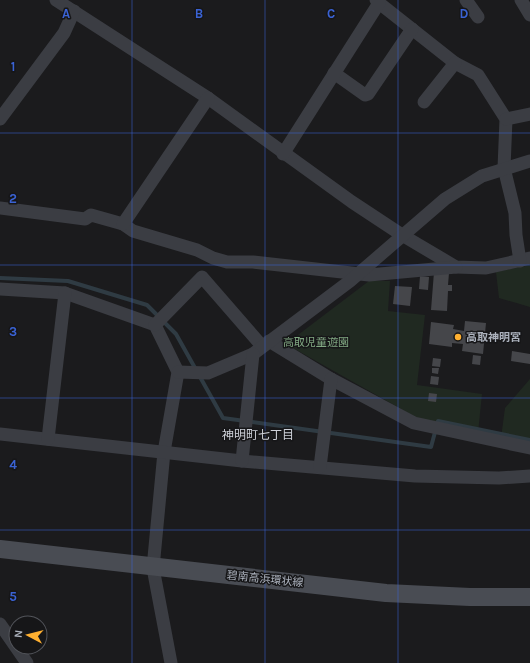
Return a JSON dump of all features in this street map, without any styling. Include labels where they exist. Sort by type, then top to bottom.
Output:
[{"type":"main road","name":"碧南高浜環状線","points":[[0,549],[153,568],[386,592],[470,597],[530,596]]},
{"type":"street","points":[[56,0],[208,98],[283,154],[402,235],[456,267]]},
{"type":"street","points":[[466,0],[478,17]]},
{"type":"street","points":[[521,0],[530,14]]},
{"type":"street","points":[[0,208],[85,219],[91,215],[123,224],[132,231],[197,250],[213,258],[227,262],[253,262],[357,275],[456,267],[486,268],[525,260],[516,235],[515,214],[504,168],[506,119],[478,75],[455,63],[378,1],[283,154]]},
{"type":"street","points":[[0,118],[64,33],[74,11]]},
{"type":"street","points":[[334,74],[365,94],[368,94],[412,29]]},
{"type":"street","points":[[424,102],[455,63]]},
{"type":"street","points":[[123,224],[208,98]]},
{"type":"street","points":[[506,119],[530,114]]},
{"type":"street","points":[[178,372],[208,373],[261,347],[357,275],[445,199],[482,176],[530,161]]},
{"type":"street","points":[[155,325],[202,277],[261,347],[331,379],[414,423],[530,448]]},
{"type":"street","points":[[0,289],[65,293],[155,325],[178,372],[164,452],[153,568],[171,663]]},
{"type":"street","points":[[48,439],[65,293]]},
{"type":"street","points":[[242,461],[261,347]]},
{"type":"street","points":[[320,467],[331,379]]},
{"type":"street","points":[[0,434],[242,461],[415,476],[499,478],[530,476]]},
{"type":"street","points":[[0,624],[27,663]]},
{"type":"green space","points":[[530,265],[530,307],[499,298],[496,272]]},
{"type":"green space","name":"高取児童遊園","points":[[369,281],[390,281],[388,311],[425,315],[417,385],[482,394],[478,433],[417,418],[286,344]]},
{"type":"green space","points":[[530,379],[530,443],[501,438],[505,408]]},
{"type":"building","points":[[434,272],[449,273],[448,285],[452,285],[452,291],[448,291],[447,311],[431,310]]},
{"type":"building","points":[[420,276],[429,277],[428,290],[419,289]]},
{"type":"building","points":[[395,286],[412,287],[410,306],[393,304]]},
{"type":"building","points":[[465,321],[486,323],[483,354],[462,351],[463,344],[452,343],[452,347],[429,344],[431,322],[454,325],[453,329],[464,331]]},
{"type":"building","points":[[512,351],[530,354],[530,364],[511,361]]},
{"type":"building","points":[[473,355],[481,356],[480,365],[472,364]]},
{"type":"building","points":[[433,358],[441,359],[440,367],[432,366]]},
{"type":"building","points":[[432,368],[439,368],[438,374],[432,373]]},
{"type":"building","points":[[431,376],[439,377],[438,385],[430,384]]},
{"type":"building","points":[[429,393],[437,394],[436,402],[428,401]]},
{"type":"waterway","points":[[0,278],[68,281],[147,305],[176,334],[223,418],[431,447],[438,421],[530,440]]},
{"type":"place","name":"高取神明宮","points":[[458,337]]},
{"type":"district","name":"神明町七丁目","points":[[258,435]]}]
